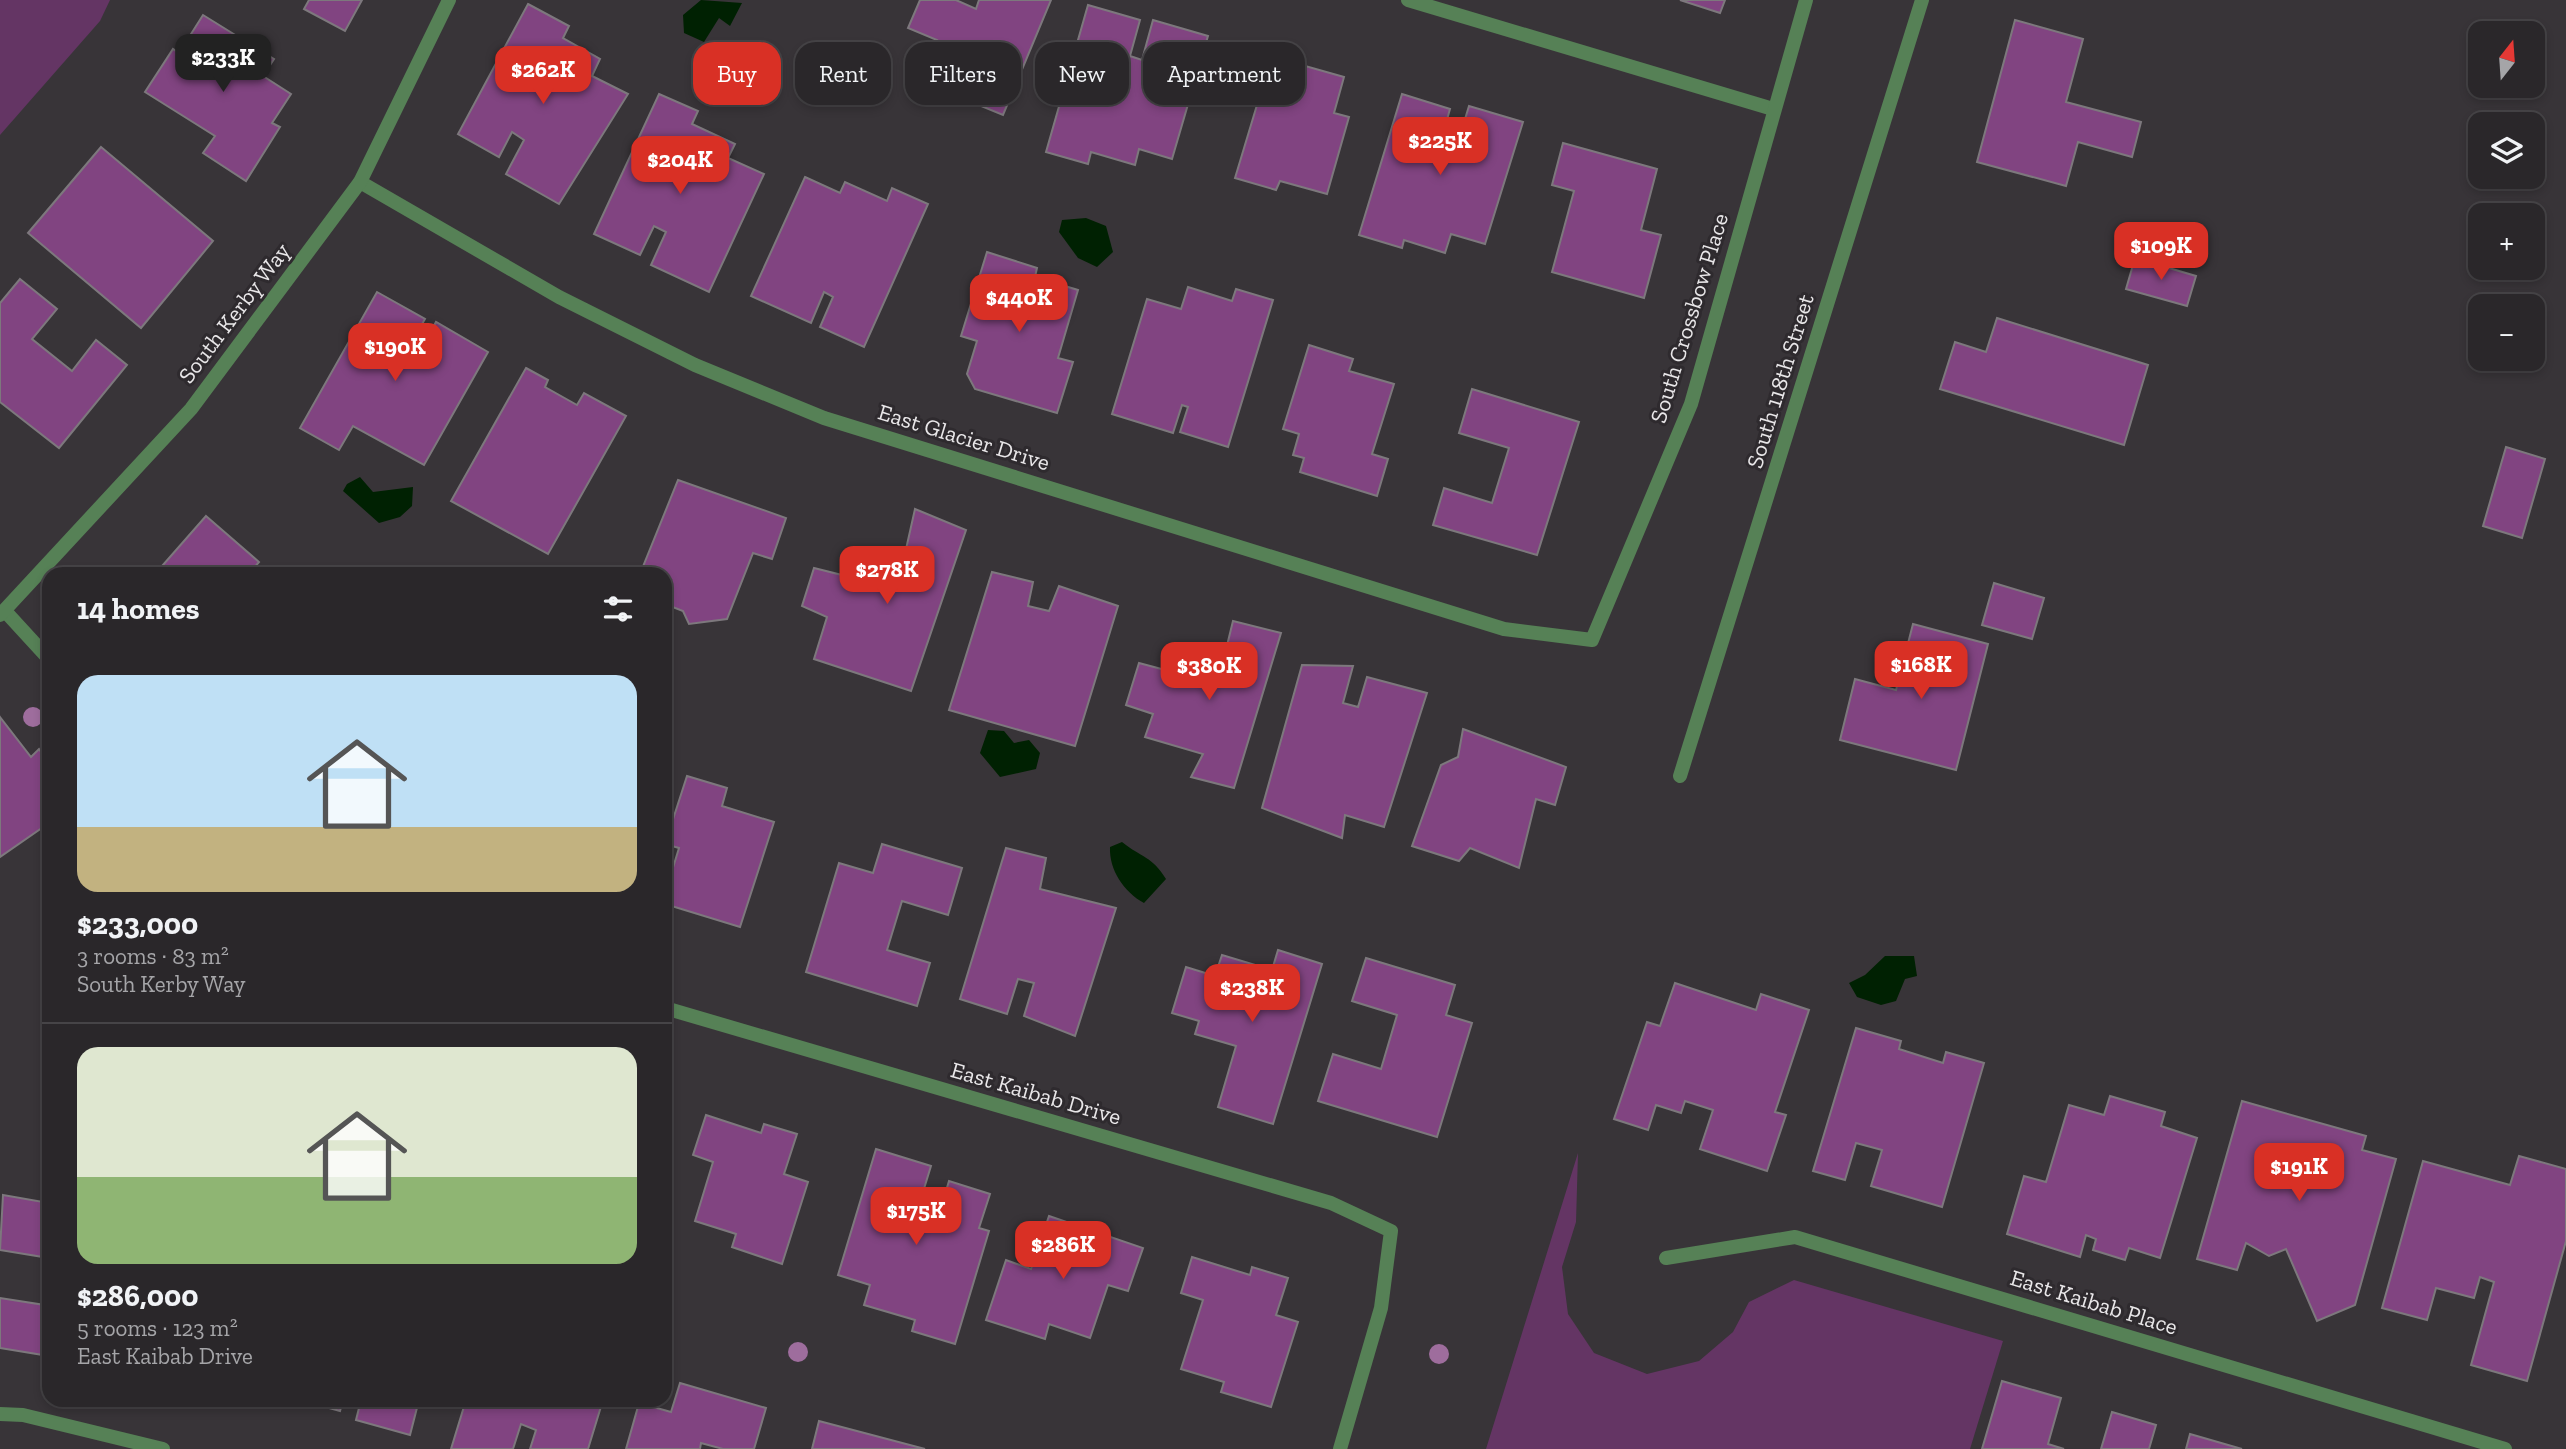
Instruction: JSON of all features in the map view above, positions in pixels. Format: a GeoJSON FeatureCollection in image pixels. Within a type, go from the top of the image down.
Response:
{"type":"FeatureCollection","features":[{"type":"Feature","properties":{"kind":"street","name":"South Kerby Way"},"geometry":{"type":"LineString","coordinates":[[45,567],[191,409],[360,182],[449,0]]}},
{"type":"Feature","properties":{"kind":"street"},"geometry":{"type":"LineString","coordinates":[[1408,0],[1773,109]]}},
{"type":"Feature","properties":{"kind":"street","name":"South Crossbow Place"},"geometry":{"type":"LineString","coordinates":[[1592,640],[1691,404],[1806,0]]}},
{"type":"Feature","properties":{"kind":"street","name":"South 118th Street"},"geometry":{"type":"LineString","coordinates":[[1680,776],[1922,0]]}},
{"type":"Feature","properties":{"kind":"street","name":"East Glacier Drive"},"geometry":{"type":"LineString","coordinates":[[360,182],[571,303],[695,365],[824,418],[1504,629],[1592,640]]}},
{"type":"Feature","properties":{"kind":"street","name":"South Kerby Way"},"geometry":{"type":"LineString","coordinates":[[3,613],[42,571]]}},
{"type":"Feature","properties":{"kind":"street"},"geometry":{"type":"LineString","coordinates":[[3,613],[42,652]]}},
{"type":"Feature","properties":{"kind":"street","name":"East Kaibab Drive"},"geometry":{"type":"LineString","coordinates":[[672,1010],[1331,1203],[1391,1231],[1381,1307],[1340,1449]]}},
{"type":"Feature","properties":{"kind":"street","name":"East Kaibab Place"},"geometry":{"type":"LineString","coordinates":[[1666,1258],[1795,1237],[2505,1449]]}},
{"type":"Feature","properties":{"kind":"street"},"geometry":{"type":"LineString","coordinates":[[0,1414],[23,1415],[163,1449]]}},
{"type":"Feature","properties":{"kind":"shaded area"},"geometry":{"type":"Polygon","coordinates":[[[0,0],[110,0],[100,21],[0,135],[0,0]]]}},
{"type":"Feature","properties":{"kind":"shaded area"},"geometry":{"type":"Polygon","coordinates":[[[701,0],[742,3],[730,26],[719,18],[704,42],[684,33],[683,15],[701,0]]]}},
{"type":"Feature","properties":{"kind":"shaded area"},"geometry":{"type":"Polygon","coordinates":[[[1086,218],[1106,226],[1113,252],[1097,267],[1078,258],[1059,232],[1062,220],[1086,218]]]}},
{"type":"Feature","properties":{"kind":"shaded area"},"geometry":{"type":"Polygon","coordinates":[[[360,477],[373,492],[413,487],[412,506],[400,517],[379,523],[343,491],[347,484],[360,477]]]}},
{"type":"Feature","properties":{"kind":"shaded area"},"geometry":{"type":"Polygon","coordinates":[[[988,730],[1004,731],[1014,743],[1029,740],[1040,753],[1036,769],[1000,777],[980,753],[988,730]]]}},
{"type":"Feature","properties":{"kind":"shaded area"},"geometry":{"type":"Polygon","coordinates":[[[1122,842],[1151,861],[1166,879],[1144,903],[1124,887],[1112,864],[1110,847],[1122,842]]]}},
{"type":"Feature","properties":{"kind":"shaded area"},"geometry":{"type":"Polygon","coordinates":[[[1885,956],[1914,956],[1917,976],[1905,979],[1896,1001],[1881,1005],[1857,997],[1849,983],[1865,975],[1885,956]]]}},
{"type":"Feature","properties":{"kind":"shaded area"},"geometry":{"type":"Polygon","coordinates":[[[1578,1153],[1576,1222],[1562,1267],[1568,1314],[1594,1353],[1647,1374],[1699,1361],[1733,1332],[1749,1302],[1794,1280],[2003,1341],[1970,1449],[1486,1449],[1578,1153]]]}},
{"type":"Feature","properties":{"kind":"building"},"geometry":{"type":"Polygon","coordinates":[[[309,0],[362,0],[345,31],[304,9],[309,0]]]}},
{"type":"Feature","properties":{"kind":"building"},"geometry":{"type":"Polygon","coordinates":[[[920,0],[956,0],[976,9],[979,0],[1051,0],[1021,72],[1021,42],[936,42],[937,40],[908,28],[920,0]]]}},
{"type":"Feature","properties":{"kind":"building"},"geometry":{"type":"Polygon","coordinates":[[[1680,0],[1725,0],[1720,13],[1680,0]]]}},
{"type":"Feature","properties":{"kind":"building"},"geometry":{"type":"Polygon","coordinates":[[[528,4],[569,26],[563,38],[600,59],[592,76],[628,94],[559,204],[506,174],[524,140],[512,132],[499,157],[458,134],[528,4]]]}},
{"type":"Feature","properties":{"kind":"building"},"geometry":{"type":"Polygon","coordinates":[[[1088,5],[1140,20],[1130,56],[1142,60],[1143,56],[1143,105],[1188,105],[1172,159],[1139,149],[1135,165],[1091,152],[1088,164],[1046,152],[1059,105],[1129,105],[1129,42],[1077,42],[1088,5]]]}},
{"type":"Feature","properties":{"kind":"building"},"geometry":{"type":"Polygon","coordinates":[[[203,15],[274,59],[263,76],[291,94],[272,123],[280,127],[246,181],[203,153],[215,136],[145,92],[173,49],[179,53],[203,15]]]}},
{"type":"Feature","properties":{"kind":"building"},"geometry":{"type":"Polygon","coordinates":[[[1153,20],[1208,36],[1206,42],[1147,42],[1153,20]]]}},
{"type":"Feature","properties":{"kind":"building"},"geometry":{"type":"Polygon","coordinates":[[[2015,20],[2083,39],[2066,102],[2141,122],[2132,157],[2078,142],[2066,186],[1977,162],[2015,20]]]}},
{"type":"Feature","properties":{"kind":"building"},"geometry":{"type":"Polygon","coordinates":[[[1305,66],[1344,77],[1334,113],[1349,117],[1327,194],[1280,181],[1276,190],[1235,178],[1257,105],[1305,105],[1305,66]]]}},
{"type":"Feature","properties":{"kind":"building"},"geometry":{"type":"Polygon","coordinates":[[[659,94],[698,111],[692,124],[735,144],[728,158],[764,174],[709,292],[651,265],[666,232],[654,226],[640,255],[594,234],[659,94]]]}},
{"type":"Feature","properties":{"kind":"building"},"geometry":{"type":"Polygon","coordinates":[[[1402,94],[1450,109],[1443,134],[1459,139],[1469,106],[1523,122],[1485,244],[1451,234],[1445,253],[1404,240],[1402,248],[1359,235],[1402,94]]]}},
{"type":"Feature","properties":{"kind":"building"},"geometry":{"type":"Polygon","coordinates":[[[979,105],[1007,105],[1003,115],[979,105]]]}},
{"type":"Feature","properties":{"kind":"building"},"geometry":{"type":"Polygon","coordinates":[[[1563,143],[1657,169],[1641,230],[1661,235],[1644,298],[1552,272],[1574,191],[1552,185],[1563,143]]]}},
{"type":"Feature","properties":{"kind":"building"},"geometry":{"type":"Polygon","coordinates":[[[101,147],[213,241],[141,328],[28,233],[101,147]]]}},
{"type":"Feature","properties":{"kind":"building"},"geometry":{"type":"Polygon","coordinates":[[[805,177],[840,193],[845,182],[887,201],[892,188],[928,204],[864,347],[820,327],[833,297],[824,292],[811,323],[751,296],[805,177]]]}},
{"type":"Feature","properties":{"kind":"building"},"geometry":{"type":"Polygon","coordinates":[[[987,252],[1037,268],[1035,277],[1078,290],[1058,358],[1073,362],[1057,413],[975,389],[967,374],[977,341],[961,336],[987,252]]]}},
{"type":"Feature","properties":{"kind":"building"},"geometry":{"type":"Polygon","coordinates":[[[2135,258],[2196,276],[2187,306],[2126,289],[2135,258]]]}},
{"type":"Feature","properties":{"kind":"building"},"geometry":{"type":"Polygon","coordinates":[[[20,279],[57,309],[32,339],[72,371],[96,340],[127,365],[59,448],[0,402],[0,303],[20,279]]]}},
{"type":"Feature","properties":{"kind":"building"},"geometry":{"type":"Polygon","coordinates":[[[1188,287],[1232,301],[1236,289],[1273,300],[1228,447],[1180,432],[1188,407],[1182,405],[1173,433],[1112,414],[1147,299],[1181,309],[1188,287]]]}},
{"type":"Feature","properties":{"kind":"building"},"geometry":{"type":"Polygon","coordinates":[[[377,292],[425,319],[405,354],[416,359],[436,322],[488,352],[424,465],[353,426],[339,450],[300,428],[377,292]]]}},
{"type":"Feature","properties":{"kind":"building"},"geometry":{"type":"Polygon","coordinates":[[[1997,318],[2148,365],[2124,445],[1940,389],[1955,342],[1986,352],[1997,318]]]}},
{"type":"Feature","properties":{"kind":"building"},"geometry":{"type":"Polygon","coordinates":[[[1309,345],[1353,359],[1349,371],[1394,384],[1372,454],[1388,459],[1377,496],[1300,472],[1304,458],[1293,455],[1299,434],[1283,429],[1309,345]]]}},
{"type":"Feature","properties":{"kind":"building"},"geometry":{"type":"Polygon","coordinates":[[[526,368],[548,380],[545,387],[577,405],[584,393],[626,416],[548,554],[451,501],[526,368]]]}},
{"type":"Feature","properties":{"kind":"building"},"geometry":{"type":"Polygon","coordinates":[[[1472,389],[1579,422],[1537,555],[1433,525],[1444,488],[1492,503],[1509,448],[1459,433],[1472,389]]]}},
{"type":"Feature","properties":{"kind":"building"},"geometry":{"type":"Polygon","coordinates":[[[2506,447],[2545,459],[2522,538],[2483,526],[2506,447]]]}},
{"type":"Feature","properties":{"kind":"building"},"geometry":{"type":"Polygon","coordinates":[[[678,480],[786,518],[772,559],[753,553],[727,619],[689,624],[683,611],[672,607],[672,567],[643,567],[678,480]]]}},
{"type":"Feature","properties":{"kind":"building"},"geometry":{"type":"Polygon","coordinates":[[[915,509],[966,530],[911,691],[814,659],[827,617],[802,606],[814,568],[850,577],[858,560],[900,576],[915,509]]]}},
{"type":"Feature","properties":{"kind":"building"},"geometry":{"type":"Polygon","coordinates":[[[206,516],[259,562],[255,567],[161,567],[206,516]]]}},
{"type":"Feature","properties":{"kind":"building"},"geometry":{"type":"Polygon","coordinates":[[[992,572],[1033,582],[1028,606],[1049,611],[1059,586],[1118,606],[1075,746],[949,710],[992,572]]]}},
{"type":"Feature","properties":{"kind":"building"},"geometry":{"type":"Polygon","coordinates":[[[1994,583],[2044,598],[2032,639],[1982,625],[1994,583]]]}},
{"type":"Feature","properties":{"kind":"building"},"geometry":{"type":"Polygon","coordinates":[[[1233,621],[1281,633],[1234,788],[1191,777],[1203,754],[1145,737],[1153,714],[1126,705],[1139,663],[1169,671],[1174,656],[1221,670],[1233,621]]]}},
{"type":"Feature","properties":{"kind":"building"},"geometry":{"type":"Polygon","coordinates":[[[1913,624],[1988,644],[1956,770],[1840,740],[1855,679],[1896,690],[1913,624]]]}},
{"type":"Feature","properties":{"kind":"building"},"geometry":{"type":"Polygon","coordinates":[[[1302,665],[1353,666],[1343,703],[1358,707],[1367,677],[1427,693],[1384,827],[1345,815],[1342,838],[1262,808],[1302,665]]]}},
{"type":"Feature","properties":{"kind":"building"},"geometry":{"type":"Polygon","coordinates":[[[0,717],[31,757],[39,749],[42,754],[42,828],[0,857],[0,717]]]}},
{"type":"Feature","properties":{"kind":"building"},"geometry":{"type":"Polygon","coordinates":[[[1463,729],[1566,767],[1555,805],[1536,799],[1519,868],[1470,848],[1459,861],[1412,846],[1441,765],[1458,757],[1463,729]]]}},
{"type":"Feature","properties":{"kind":"building"},"geometry":{"type":"Polygon","coordinates":[[[687,776],[727,788],[722,806],[774,822],[740,927],[672,906],[672,871],[679,848],[672,846],[672,822],[687,776]]]}},
{"type":"Feature","properties":{"kind":"building"},"geometry":{"type":"Polygon","coordinates":[[[882,844],[962,868],[948,915],[902,901],[887,950],[930,963],[917,1006],[806,972],[839,863],[873,873],[882,844]]]}},
{"type":"Feature","properties":{"kind":"building"},"geometry":{"type":"Polygon","coordinates":[[[1006,848],[1046,858],[1040,889],[1116,908],[1075,1036],[1024,1016],[1034,983],[1018,979],[1007,1014],[960,999],[1006,848]]]}},
{"type":"Feature","properties":{"kind":"building"},"geometry":{"type":"Polygon","coordinates":[[[1278,950],[1322,964],[1273,1124],[1218,1107],[1236,1046],[1195,1034],[1199,1021],[1172,1013],[1186,967],[1215,976],[1222,955],[1272,970],[1278,950]]]}},
{"type":"Feature","properties":{"kind":"building"},"geometry":{"type":"Polygon","coordinates":[[[1366,958],[1455,985],[1446,1015],[1472,1023],[1437,1137],[1318,1101],[1333,1054],[1381,1069],[1397,1015],[1352,1001],[1366,958]]]}},
{"type":"Feature","properties":{"kind":"building"},"geometry":{"type":"Polygon","coordinates":[[[1675,983],[1756,1010],[1761,994],[1809,1010],[1775,1112],[1786,1115],[1767,1171],[1700,1149],[1713,1110],[1685,1101],[1681,1113],[1656,1105],[1648,1130],[1614,1119],[1647,1022],[1660,1026],[1675,983]]]}},
{"type":"Feature","properties":{"kind":"building"},"geometry":{"type":"Polygon","coordinates":[[[1856,1028],[1901,1041],[1899,1049],[1943,1063],[1946,1052],[1984,1063],[1942,1207],[1871,1186],[1882,1150],[1856,1143],[1845,1180],[1813,1171],[1856,1028]]]}},
{"type":"Feature","properties":{"kind":"building"},"geometry":{"type":"Polygon","coordinates":[[[2110,1096],[2165,1112],[2161,1126],[2197,1138],[2160,1258],[2129,1248],[2125,1260],[2093,1250],[2096,1239],[2086,1235],[2080,1257],[2007,1234],[2024,1176],[2046,1182],[2069,1105],[2104,1115],[2110,1096]]]}},
{"type":"Feature","properties":{"kind":"building"},"geometry":{"type":"Polygon","coordinates":[[[2242,1101],[2366,1136],[2362,1150],[2396,1159],[2355,1305],[2317,1321],[2286,1249],[2269,1256],[2246,1243],[2237,1270],[2197,1259],[2242,1101]]]}},
{"type":"Feature","properties":{"kind":"building"},"geometry":{"type":"Polygon","coordinates":[[[706,1115],[761,1133],[764,1124],[797,1134],[784,1174],[808,1182],[782,1264],[732,1247],[736,1234],[695,1221],[713,1162],[693,1155],[706,1115]]]}},
{"type":"Feature","properties":{"kind":"building"},"geometry":{"type":"Polygon","coordinates":[[[876,1149],[931,1166],[919,1205],[940,1211],[949,1181],[990,1194],[979,1228],[989,1231],[955,1344],[912,1331],[915,1320],[864,1305],[870,1285],[838,1275],[876,1149]]]}},
{"type":"Feature","properties":{"kind":"building"},"geometry":{"type":"Polygon","coordinates":[[[2519,1156],[2566,1169],[2566,1241],[2527,1381],[2471,1365],[2494,1282],[2480,1277],[2474,1298],[2436,1288],[2427,1320],[2382,1308],[2423,1161],[2510,1185],[2519,1156]]]}},
{"type":"Feature","properties":{"kind":"building"},"geometry":{"type":"Polygon","coordinates":[[[3,1195],[42,1202],[42,1257],[0,1250],[3,1195]]]}},
{"type":"Feature","properties":{"kind":"building"},"geometry":{"type":"Polygon","coordinates":[[[1049,1216],[1143,1248],[1128,1291],[1108,1285],[1090,1338],[1049,1324],[1045,1339],[986,1320],[1006,1260],[1031,1269],[1049,1216]]]}},
{"type":"Feature","properties":{"kind":"building"},"geometry":{"type":"Polygon","coordinates":[[[1192,1257],[1250,1275],[1252,1267],[1288,1278],[1276,1315],[1298,1322],[1271,1407],[1221,1392],[1224,1382],[1181,1369],[1203,1300],[1181,1293],[1192,1257]]]}},
{"type":"Feature","properties":{"kind":"building"},"geometry":{"type":"Polygon","coordinates":[[[0,1298],[42,1305],[42,1355],[0,1348],[0,1298]]]}},
{"type":"Feature","properties":{"kind":"building"},"geometry":{"type":"Polygon","coordinates":[[[2002,1381],[2061,1398],[2048,1444],[2064,1449],[1982,1449],[2002,1381]]]}},
{"type":"Feature","properties":{"kind":"building"},"geometry":{"type":"Polygon","coordinates":[[[680,1383],[766,1408],[754,1449],[723,1449],[701,1443],[700,1449],[626,1449],[638,1407],[653,1407],[671,1412],[680,1383]]]}},
{"type":"Feature","properties":{"kind":"building"},"geometry":{"type":"Polygon","coordinates":[[[325,1407],[341,1407],[340,1411],[325,1407]]]}},
{"type":"Feature","properties":{"kind":"building"},"geometry":{"type":"Polygon","coordinates":[[[359,1407],[417,1407],[410,1435],[356,1420],[359,1407]]]}},
{"type":"Feature","properties":{"kind":"building"},"geometry":{"type":"Polygon","coordinates":[[[464,1407],[601,1407],[588,1449],[530,1449],[536,1430],[521,1424],[513,1449],[451,1449],[464,1407]]]}},
{"type":"Feature","properties":{"kind":"building"},"geometry":{"type":"Polygon","coordinates":[[[2112,1412],[2156,1425],[2149,1449],[2101,1449],[2112,1412]]]}},
{"type":"Feature","properties":{"kind":"building"},"geometry":{"type":"Polygon","coordinates":[[[819,1421],[925,1449],[812,1449],[819,1421]]]}},
{"type":"Feature","properties":{"kind":"building"},"geometry":{"type":"Polygon","coordinates":[[[2190,1434],[2242,1449],[2186,1449],[2190,1434]]]}}]}
